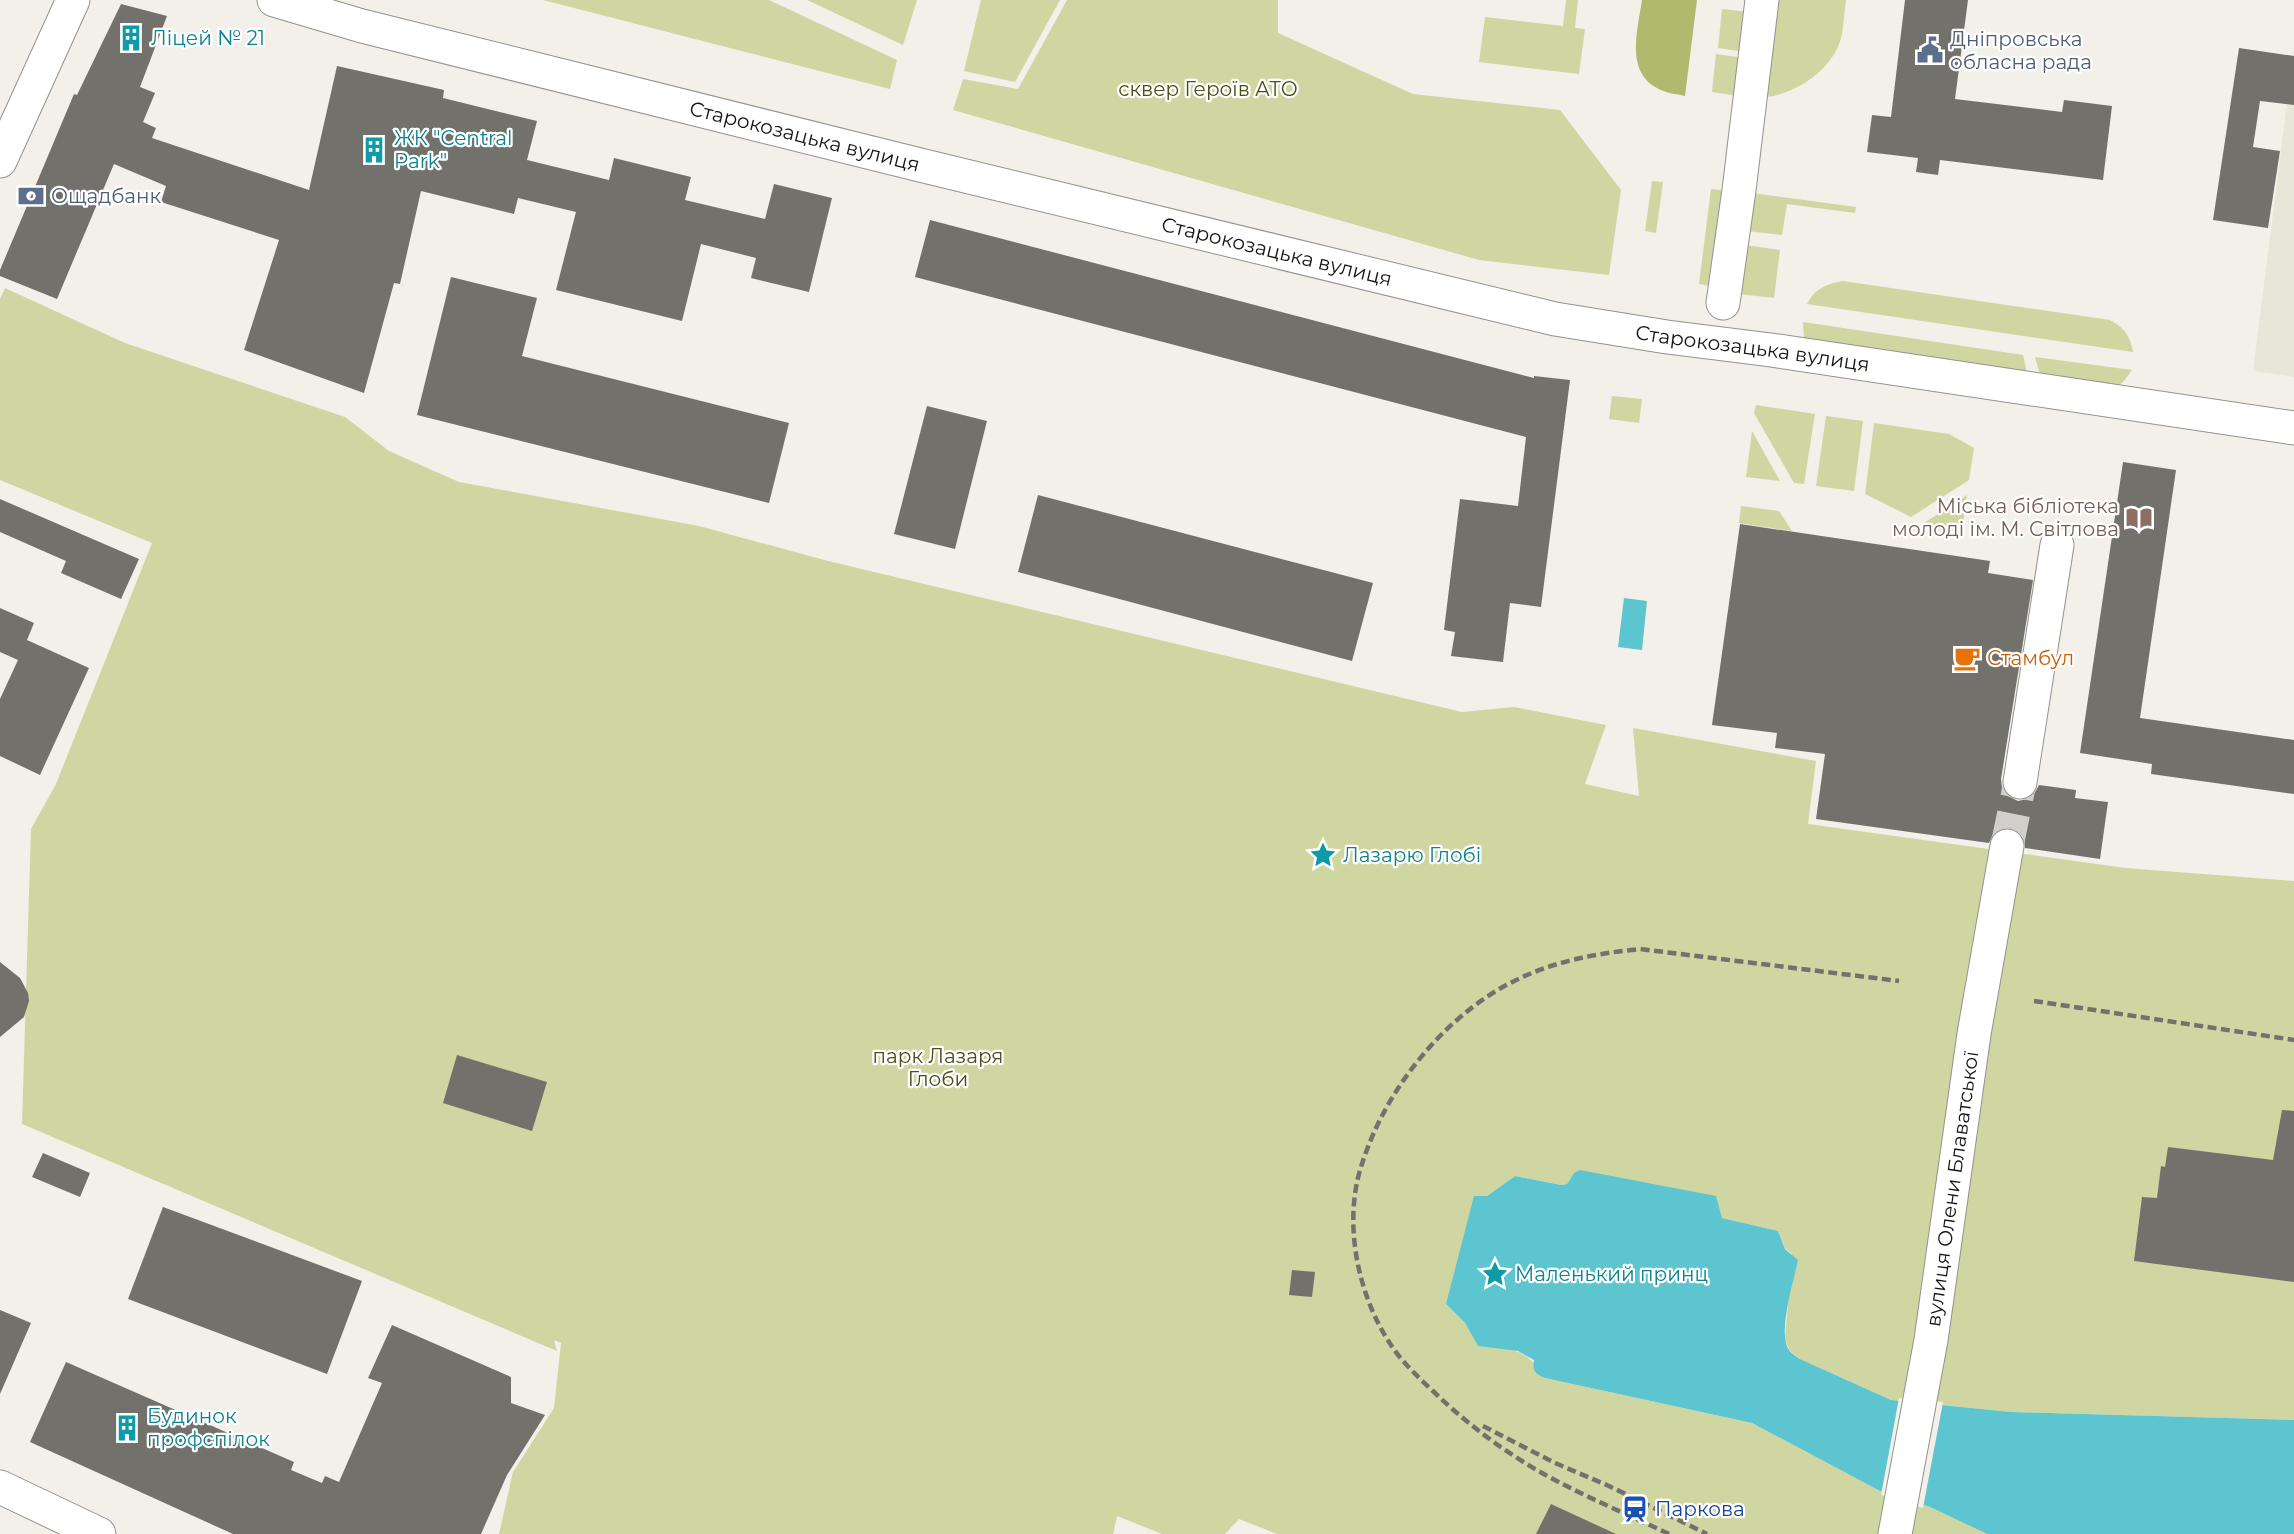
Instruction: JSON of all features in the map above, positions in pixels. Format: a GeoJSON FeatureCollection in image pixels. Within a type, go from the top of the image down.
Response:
{"type":"FeatureCollection","features":[{"type":"Feature","properties":{"kind":"street"},"geometry":{"type":"LineString","coordinates":[[0,161],[73,0]]}},
{"type":"Feature","properties":{"kind":"street","name":"Старокозацька вулиця"},"geometry":{"type":"LineString","coordinates":[[274,0],[362,26],[916,164],[1555,319],[2294,428]]}},
{"type":"Feature","properties":{"kind":"street"},"geometry":{"type":"LineString","coordinates":[[1723,303],[1762,0]]}},
{"type":"Feature","properties":{"kind":"street"},"geometry":{"type":"LineString","coordinates":[[2020,782],[2056,545]]}},
{"type":"Feature","properties":{"kind":"street","name":"вулиця Олени Блаватської"},"geometry":{"type":"LineString","coordinates":[[1895,1534],[1930,1340],[1974,1034],[2007,846]]}},
{"type":"Feature","properties":{"kind":"street"},"geometry":{"type":"LineString","coordinates":[[0,1487],[99,1534]]}},
{"type":"Feature","properties":{"kind":"shaded area"},"geometry":{"type":"Polygon","coordinates":[[[2294,48],[2294,377],[2253,371],[2294,48]]]}},
{"type":"Feature","properties":{"kind":"green space"},"geometry":{"type":"Polygon","coordinates":[[[543,0],[769,0],[897,60],[890,89],[543,0]]]}},
{"type":"Feature","properties":{"kind":"green space"},"geometry":{"type":"Polygon","coordinates":[[[807,0],[917,0],[903,45],[807,0]]]}},
{"type":"Feature","properties":{"kind":"green space"},"geometry":{"type":"Polygon","coordinates":[[[981,0],[1060,0],[1015,82],[964,71],[981,0]]]}},
{"type":"Feature","properties":{"kind":"green space","name":"сквер Героїв АТО"},"geometry":{"type":"Polygon","coordinates":[[[1067,0],[1278,0],[1278,33],[1413,94],[1560,110],[1621,190],[1609,275],[1479,260],[953,110],[963,79],[1018,89],[1067,0]]]}},
{"type":"Feature","properties":{"kind":"green space"},"geometry":{"type":"Polygon","coordinates":[[[1566,0],[1578,0],[1575,28],[1585,29],[1579,74],[1479,62],[1485,17],[1563,26],[1566,0]]]}},
{"type":"Feature","properties":{"kind":"green space"},"geometry":{"type":"Polygon","coordinates":[[[1642,0],[1697,0],[1685,96],[1657,88],[1641,71],[1636,48],[1642,0]]]}},
{"type":"Feature","properties":{"kind":"green space"},"geometry":{"type":"Polygon","coordinates":[[[1779,0],[1846,0],[1843,29],[1837,49],[1830,60],[1812,78],[1790,90],[1767,97],[1779,0]]]}},
{"type":"Feature","properties":{"kind":"green space"},"geometry":{"type":"Polygon","coordinates":[[[1722,9],[1750,12],[1745,52],[1718,48],[1722,9]]]}},
{"type":"Feature","properties":{"kind":"green space"},"geometry":{"type":"Polygon","coordinates":[[[1716,54],[1744,58],[1739,96],[1712,92],[1716,54]]]}},
{"type":"Feature","properties":{"kind":"green space"},"geometry":{"type":"Polygon","coordinates":[[[1652,181],[1663,182],[1656,233],[1645,231],[1652,181]]]}},
{"type":"Feature","properties":{"kind":"green space"},"geometry":{"type":"Polygon","coordinates":[[[1711,189],[1722,190],[1710,286],[1699,284],[1711,189]]]}},
{"type":"Feature","properties":{"kind":"green space"},"geometry":{"type":"Polygon","coordinates":[[[1752,193],[1856,207],[1855,213],[1787,204],[1782,235],[1747,231],[1752,193]]]}},
{"type":"Feature","properties":{"kind":"green space"},"geometry":{"type":"Polygon","coordinates":[[[1745,245],[1780,250],[1774,298],[1739,294],[1745,245]]]}},
{"type":"Feature","properties":{"kind":"green space"},"geometry":{"type":"Polygon","coordinates":[[[1843,281],[2110,320],[2126,333],[2133,352],[1807,304],[1822,288],[1843,281]]]}},
{"type":"Feature","properties":{"kind":"green space","name":"парк Лазаря Глоби"},"geometry":{"type":"Polygon","coordinates":[[[5,288],[125,343],[345,417],[389,451],[459,482],[699,526],[828,561],[1462,712],[1514,707],[1606,725],[1585,784],[1639,796],[1633,728],[1816,761],[1808,824],[2125,868],[2294,881],[2294,1420],[2011,1412],[1891,1400],[1800,1359],[1789,1350],[1785,1339],[1792,1254],[1785,1248],[1778,1231],[1722,1218],[1574,1173],[1567,1184],[1561,1185],[1515,1176],[1487,1196],[1446,1304],[1465,1323],[1478,1346],[1509,1349],[1524,1355],[1545,1378],[1752,1423],[1880,1491],[1930,1507],[1987,1534],[1277,1534],[1239,1519],[1225,1534],[1162,1534],[1117,1516],[1113,1534],[499,1534],[513,1472],[554,1408],[561,1343],[554,1340],[557,1351],[22,1124],[31,829],[56,784],[152,543],[0,480],[0,299],[5,288]]]}},
{"type":"Feature","properties":{"kind":"green space"},"geometry":{"type":"Polygon","coordinates":[[[1803,322],[2023,355],[2027,373],[1804,340],[1803,322]]]}},
{"type":"Feature","properties":{"kind":"green space"},"geometry":{"type":"Polygon","coordinates":[[[2035,357],[2132,370],[2118,386],[2040,375],[2035,357]]]}},
{"type":"Feature","properties":{"kind":"green space"},"geometry":{"type":"Polygon","coordinates":[[[1612,396],[1642,399],[1639,423],[1609,419],[1612,396]]]}},
{"type":"Feature","properties":{"kind":"green space"},"geometry":{"type":"Polygon","coordinates":[[[1756,405],[1815,414],[1804,484],[1794,483],[1754,413],[1756,405]]]}},
{"type":"Feature","properties":{"kind":"green space"},"geometry":{"type":"Polygon","coordinates":[[[1826,416],[1863,421],[1854,491],[1816,486],[1826,416]]]}},
{"type":"Feature","properties":{"kind":"green space"},"geometry":{"type":"Polygon","coordinates":[[[1874,423],[1949,434],[1974,448],[1969,480],[1911,517],[1865,494],[1874,423]]]}},
{"type":"Feature","properties":{"kind":"green space"},"geometry":{"type":"Polygon","coordinates":[[[1752,431],[1780,481],[1746,477],[1752,431]]]}},
{"type":"Feature","properties":{"kind":"green space"},"geometry":{"type":"Polygon","coordinates":[[[1967,495],[1962,532],[1935,529],[1924,523],[1967,495]]]}},
{"type":"Feature","properties":{"kind":"green space"},"geometry":{"type":"Polygon","coordinates":[[[1741,506],[1779,511],[1792,531],[1739,523],[1741,506]]]}},
{"type":"Feature","properties":{"kind":"water"},"geometry":{"type":"Polygon","coordinates":[[[1624,598],[1647,601],[1642,650],[1618,647],[1624,598]]]}},
{"type":"Feature","properties":{"kind":"water"},"geometry":{"type":"Polygon","coordinates":[[[1580,1170],[1716,1196],[1722,1218],[1778,1231],[1785,1249],[1798,1260],[1786,1319],[1785,1332],[1789,1350],[1800,1359],[1891,1400],[2011,1412],[2294,1420],[2294,1534],[1987,1534],[1930,1507],[1880,1491],[1752,1423],[1545,1378],[1535,1372],[1534,1360],[1518,1351],[1478,1346],[1465,1323],[1446,1304],[1474,1196],[1487,1196],[1515,1176],[1561,1185],[1567,1184],[1574,1173],[1580,1170]]]}},
{"type":"Feature","properties":{"kind":"pier"},"geometry":{"type":"Polygon","coordinates":[[[1899,1398],[1943,1402],[1923,1508],[1881,1495],[1899,1398]]]}},
{"type":"Feature","properties":{"kind":"building","name":"Дніпровська обласна рада"},"geometry":{"type":"Polygon","coordinates":[[[1905,0],[1968,0],[1955,99],[2062,112],[2064,100],[2112,106],[2103,180],[1940,160],[1938,175],[1916,172],[1918,158],[1867,152],[1872,115],[1891,117],[1905,0]]]}},
{"type":"Feature","properties":{"kind":"building"},"geometry":{"type":"Polygon","coordinates":[[[121,4],[167,16],[140,87],[155,93],[143,122],[156,128],[152,138],[309,190],[337,66],[444,90],[443,98],[537,121],[527,160],[609,180],[614,158],[691,177],[685,200],[765,219],[774,184],[832,198],[809,292],[751,278],[756,258],[701,244],[682,321],[556,290],[576,212],[518,198],[514,214],[421,191],[400,284],[394,283],[364,393],[244,350],[279,240],[161,202],[166,186],[114,164],[57,299],[0,276],[0,270],[74,94],[77,95],[121,4]]]}},
{"type":"Feature","properties":{"kind":"building"},"geometry":{"type":"Polygon","coordinates":[[[2239,48],[2294,56],[2294,105],[2260,101],[2253,147],[2280,151],[2268,228],[2213,220],[2239,48]]]}},
{"type":"Feature","properties":{"kind":"building"},"geometry":{"type":"Polygon","coordinates":[[[930,220],[1534,378],[1534,376],[1570,380],[1541,607],[1510,603],[1503,662],[1451,656],[1455,632],[1444,630],[1460,499],[1518,506],[1526,437],[915,277],[930,220]]]}},
{"type":"Feature","properties":{"kind":"building"},"geometry":{"type":"Polygon","coordinates":[[[451,277],[537,298],[522,356],[789,423],[769,503],[417,415],[451,277]]]}},
{"type":"Feature","properties":{"kind":"building"},"geometry":{"type":"Polygon","coordinates":[[[927,406],[987,421],[955,549],[894,534],[927,406]]]}},
{"type":"Feature","properties":{"kind":"building"},"geometry":{"type":"Polygon","coordinates":[[[2123,462],[2176,470],[2140,718],[2294,740],[2294,794],[2151,774],[2152,764],[2080,753],[2123,462]]]}},
{"type":"Feature","properties":{"kind":"building"},"geometry":{"type":"Polygon","coordinates":[[[1038,495],[1373,583],[1352,661],[1018,572],[1038,495]]]}},
{"type":"Feature","properties":{"kind":"building"},"geometry":{"type":"Polygon","coordinates":[[[0,499],[139,559],[121,599],[61,573],[66,561],[0,532],[0,499]]]}},
{"type":"Feature","properties":{"kind":"building"},"geometry":{"type":"Polygon","coordinates":[[[1740,524],[1990,561],[1988,573],[2033,580],[2001,779],[2002,788],[2008,796],[2018,801],[2034,794],[2039,785],[2076,790],[2075,798],[2108,802],[2100,859],[2025,848],[2024,839],[2019,832],[2010,828],[2001,828],[1993,834],[1989,843],[1816,819],[1825,754],[1775,748],[1777,733],[1712,725],[1740,524]]]}},
{"type":"Feature","properties":{"kind":"building"},"geometry":{"type":"Polygon","coordinates":[[[0,608],[34,623],[27,640],[89,668],[40,775],[0,756],[0,699],[18,660],[0,652],[0,608]]]}},
{"type":"Feature","properties":{"kind":"building"},"geometry":{"type":"Polygon","coordinates":[[[0,962],[20,978],[28,993],[29,1001],[24,1017],[0,1037],[0,962]]]}},
{"type":"Feature","properties":{"kind":"building"},"geometry":{"type":"Polygon","coordinates":[[[457,1055],[547,1082],[532,1131],[443,1103],[457,1055]]]}},
{"type":"Feature","properties":{"kind":"building"},"geometry":{"type":"Polygon","coordinates":[[[2282,1110],[2294,1111],[2294,1282],[2134,1261],[2142,1197],[2157,1198],[2161,1166],[2165,1167],[2168,1147],[2273,1160],[2282,1110]]]}},
{"type":"Feature","properties":{"kind":"building"},"geometry":{"type":"Polygon","coordinates":[[[43,1153],[90,1173],[80,1197],[32,1177],[43,1153]]]}},
{"type":"Feature","properties":{"kind":"building"},"geometry":{"type":"Polygon","coordinates":[[[163,1207],[362,1281],[327,1374],[128,1299],[163,1207]]]}},
{"type":"Feature","properties":{"kind":"building"},"geometry":{"type":"Polygon","coordinates":[[[1292,1270],[1315,1272],[1312,1297],[1289,1295],[1292,1270]]]}},
{"type":"Feature","properties":{"kind":"building"},"geometry":{"type":"Polygon","coordinates":[[[0,1310],[31,1323],[0,1394],[0,1310]]]}},
{"type":"Feature","properties":{"kind":"building","name":"Будинок профспілок"},"geometry":{"type":"Polygon","coordinates":[[[392,1325],[511,1377],[511,1403],[545,1415],[507,1475],[481,1534],[233,1534],[30,1442],[66,1362],[294,1462],[291,1470],[322,1483],[325,1476],[339,1482],[382,1383],[368,1378],[392,1325]]]}},
{"type":"Feature","properties":{"kind":"building"},"geometry":{"type":"Polygon","coordinates":[[[1551,1504],[1616,1534],[1536,1534],[1551,1504]]]}},
{"type":"Feature","properties":{"kind":"tunnel"},"geometry":{"type":"LineString","coordinates":[[2007,846],[2020,782]]}},
{"type":"Feature","properties":{"kind":"railway"},"geometry":{"type":"LineString","coordinates":[[1669,1534],[1573,1489],[1513,1455],[1485,1436],[1446,1403],[1395,1351],[1379,1326],[1370,1305],[1362,1282],[1354,1235],[1353,1212],[1356,1189],[1371,1140],[1398,1089],[1434,1042],[1477,1004],[1501,988],[1551,966],[1586,957],[1640,949],[1899,981]]}},
{"type":"Feature","properties":{"kind":"railway"},"geometry":{"type":"LineString","coordinates":[[2034,1001],[2294,1040]]}},
{"type":"Feature","properties":{"kind":"railway"},"geometry":{"type":"LineString","coordinates":[[1483,1426],[1555,1463],[1609,1486],[1707,1534]]}},
{"type":"Feature","properties":{"kind":"place","name":"Ліцей № 21"},"geometry":{"type":"Point","coordinates":[131,38]}},
{"type":"Feature","properties":{"kind":"place","name":"Дніпровська обласна рада"},"geometry":{"type":"Point","coordinates":[1930,50]}},
{"type":"Feature","properties":{"kind":"place","name":"ЖК \"Central Park\""},"geometry":{"type":"Point","coordinates":[374,150]}},
{"type":"Feature","properties":{"kind":"place","name":"Ощадбанк"},"geometry":{"type":"Point","coordinates":[31,196]}},
{"type":"Feature","properties":{"kind":"place","name":"Міська бібліотека молоді ім. М. Світлова"},"geometry":{"type":"Point","coordinates":[2139,518]}},
{"type":"Feature","properties":{"kind":"place","name":"Стамбул"},"geometry":{"type":"Point","coordinates":[1967,658]}},
{"type":"Feature","properties":{"kind":"place","name":"Лазарю Глобі"},"geometry":{"type":"Point","coordinates":[1323,855]}},
{"type":"Feature","properties":{"kind":"place","name":"Маленький принц"},"geometry":{"type":"Point","coordinates":[1495,1274]}},
{"type":"Feature","properties":{"kind":"place","name":"Будинок профспілок"},"geometry":{"type":"Point","coordinates":[127,1428]}},
{"type":"Feature","properties":{"kind":"place","name":"Паркова"},"geometry":{"type":"Point","coordinates":[1635,1509]}}]}
